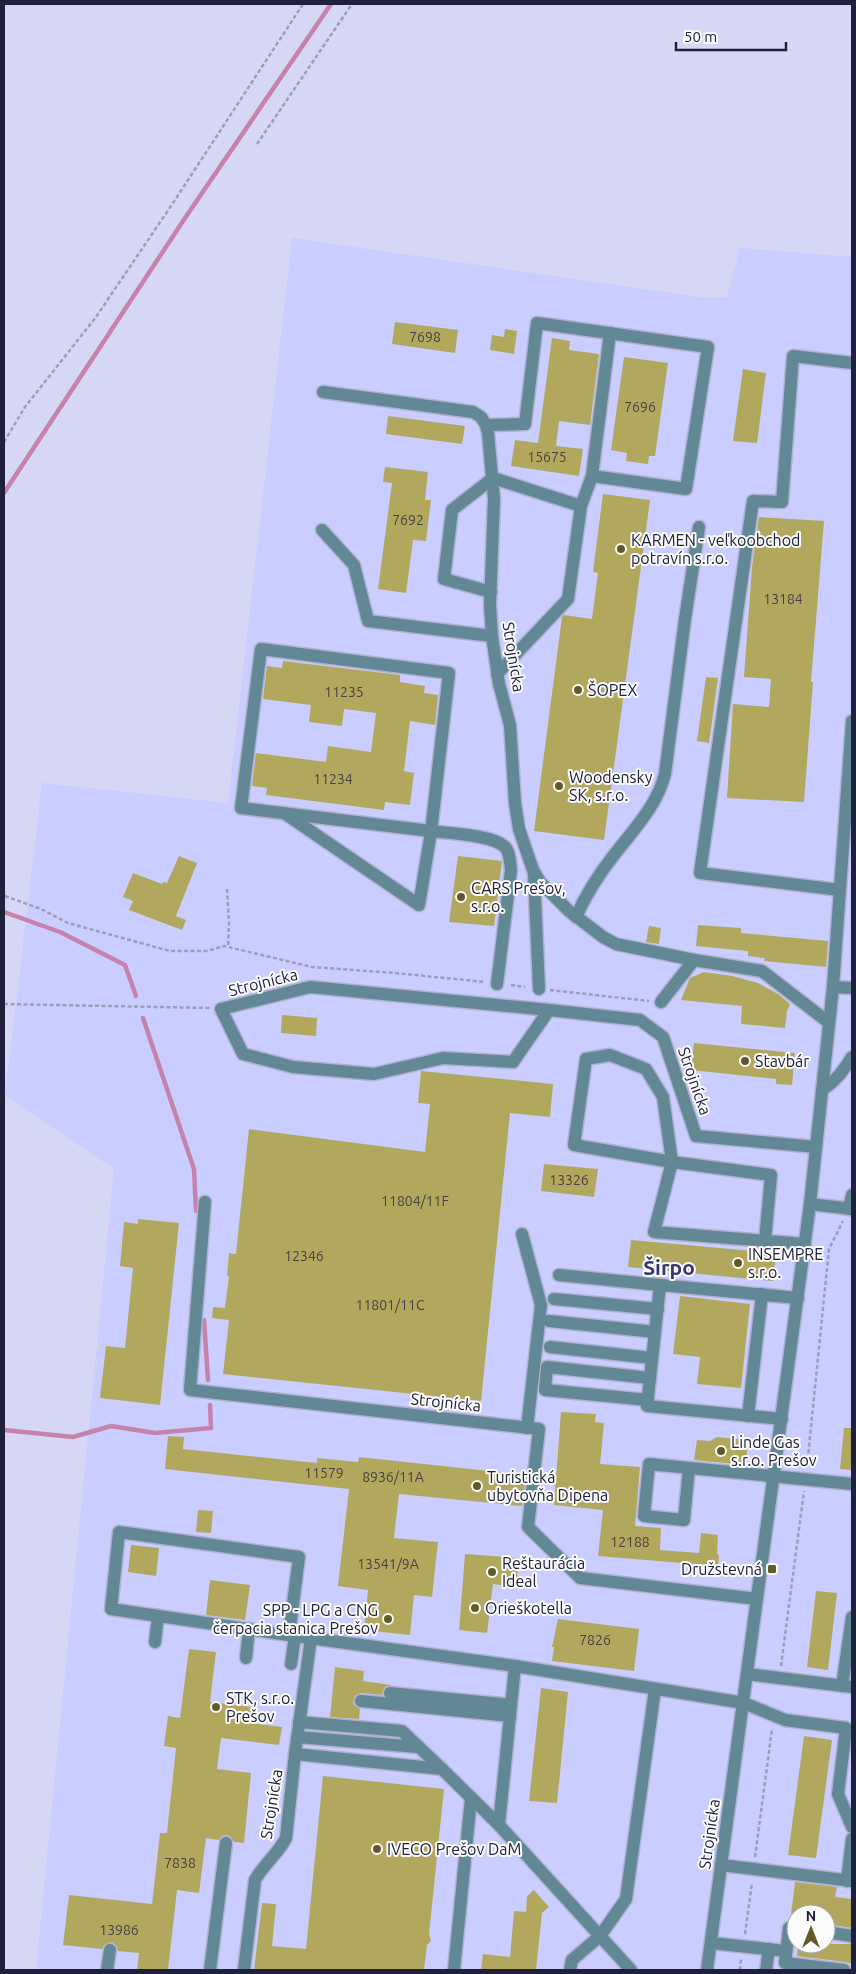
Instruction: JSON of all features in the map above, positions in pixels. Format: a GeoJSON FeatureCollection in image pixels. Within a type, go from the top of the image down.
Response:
{"type":"FeatureCollection","features":[{"type":"Feature","properties":{"kind":"street"},"geometry":{"type":"LineString","coordinates":[[323,392],[473,412],[486,425],[525,424],[537,323],[708,347],[686,488],[592,476]]}},
{"type":"Feature","properties":{"kind":"street"},"geometry":{"type":"LineString","coordinates":[[498,674],[568,599],[582,506],[592,476],[610,334]]}},
{"type":"Feature","properties":{"kind":"street"},"geometry":{"type":"LineString","coordinates":[[840,890],[700,873],[753,502],[782,502],[793,356],[852,363]]}},
{"type":"Feature","properties":{"kind":"street","name":"Strojnícka"},"geometry":{"type":"LineString","coordinates":[[486,425],[493,478],[494,505],[491,592],[492,636],[498,674],[510,725],[514,803],[519,829],[540,882],[576,917],[592,930],[616,944],[694,960],[762,971],[828,1022]]}},
{"type":"Feature","properties":{"kind":"street"},"geometry":{"type":"LineString","coordinates":[[491,592],[444,579],[452,510],[493,478],[582,506]]}},
{"type":"Feature","properties":{"kind":"street"},"geometry":{"type":"LineString","coordinates":[[576,917],[589,891],[643,819],[661,789],[665,774],[699,527]]}},
{"type":"Feature","properties":{"kind":"street"},"geometry":{"type":"LineString","coordinates":[[322,530],[354,565],[368,621],[492,636]]}},
{"type":"Feature","properties":{"kind":"street"},"geometry":{"type":"LineString","coordinates":[[284,813],[419,905],[431,832],[449,673],[261,649],[241,808],[284,813],[431,832],[491,839],[505,846],[510,858],[511,870],[498,984]]}},
{"type":"Feature","properties":{"kind":"street","name":"Strojnícka"},"geometry":{"type":"LineString","coordinates":[[707,1970],[810,1204],[833,987],[852,721]]}},
{"type":"Feature","properties":{"kind":"street"},"geometry":{"type":"LineString","coordinates":[[534,870],[539,989]]}},
{"type":"Feature","properties":{"kind":"street"},"geometry":{"type":"LineString","coordinates":[[661,1002],[694,960]]}},
{"type":"Feature","properties":{"kind":"street","name":"Strojnícka"},"geometry":{"type":"LineString","coordinates":[[549,1010],[513,1062],[443,1058],[374,1074],[293,1067],[243,1054],[221,1009],[310,987],[549,1010],[640,1020],[662,1037],[696,1136],[816,1147]]}},
{"type":"Feature","properties":{"kind":"street"},"geometry":{"type":"LineString","coordinates":[[833,987],[852,988]]}},
{"type":"Feature","properties":{"kind":"street"},"geometry":{"type":"LineString","coordinates":[[765,1241],[771,1175],[672,1162],[574,1145],[586,1059],[610,1056],[646,1069],[663,1097],[672,1162],[654,1232],[765,1241],[805,1244]]}},
{"type":"Feature","properties":{"kind":"street"},"geometry":{"type":"LineString","coordinates":[[822,1090],[841,1075],[852,1057]]}},
{"type":"Feature","properties":{"kind":"street"},"geometry":{"type":"LineString","coordinates":[[810,1204],[851,1209],[852,1195]]}},
{"type":"Feature","properties":{"kind":"street","name":"Strojnícka"},"geometry":{"type":"LineString","coordinates":[[205,1202],[190,1390],[527,1428]]}},
{"type":"Feature","properties":{"kind":"street"},"geometry":{"type":"LineString","coordinates":[[522,1234],[541,1304],[527,1428],[539,1429],[528,1527],[580,1578],[757,1599]]}},
{"type":"Feature","properties":{"kind":"street"},"geometry":{"type":"LineString","coordinates":[[559,1275],[798,1298]]}},
{"type":"Feature","properties":{"kind":"street"},"geometry":{"type":"LineString","coordinates":[[660,1286],[647,1406],[782,1419]]}},
{"type":"Feature","properties":{"kind":"street"},"geometry":{"type":"LineString","coordinates":[[748,1416],[762,1294]]}},
{"type":"Feature","properties":{"kind":"street"},"geometry":{"type":"LineString","coordinates":[[554,1299],[658,1309]]}},
{"type":"Feature","properties":{"kind":"street"},"geometry":{"type":"LineString","coordinates":[[549,1321],[655,1332]]}},
{"type":"Feature","properties":{"kind":"street"},"geometry":{"type":"LineString","coordinates":[[550,1348],[652,1358]]}},
{"type":"Feature","properties":{"kind":"street"},"geometry":{"type":"LineString","coordinates":[[648,1400],[544,1390],[547,1367],[650,1378]]}},
{"type":"Feature","properties":{"kind":"street"},"geometry":{"type":"LineString","coordinates":[[689,1468],[684,1520],[644,1516],[649,1464],[852,1484]]}},
{"type":"Feature","properties":{"kind":"street"},"geometry":{"type":"LineString","coordinates":[[291,1664],[292,1636],[299,1557],[119,1532],[111,1609],[292,1636],[515,1666],[744,1703],[785,1720],[846,1728],[838,1794],[852,1828]]}},
{"type":"Feature","properties":{"kind":"street"},"geometry":{"type":"LineString","coordinates":[[154,1642],[158,1616]]}},
{"type":"Feature","properties":{"kind":"street"},"geometry":{"type":"LineString","coordinates":[[748,1674],[847,1687],[852,1617]]}},
{"type":"Feature","properties":{"kind":"street"},"geometry":{"type":"LineString","coordinates":[[246,1658],[249,1629]]}},
{"type":"Feature","properties":{"kind":"street","name":"Strojnícka"},"geometry":{"type":"LineString","coordinates":[[244,1970],[255,1880],[261,1869],[280,1849],[286,1838],[297,1737],[311,1638]]}},
{"type":"Feature","properties":{"kind":"street"},"geometry":{"type":"LineString","coordinates":[[499,1825],[515,1666]]}},
{"type":"Feature","properties":{"kind":"street"},"geometry":{"type":"LineString","coordinates":[[570,1970],[572,1960],[600,1936],[626,1898],[655,1689]]}},
{"type":"Feature","properties":{"kind":"street"},"geometry":{"type":"LineString","coordinates":[[390,1693],[510,1711]]}},
{"type":"Feature","properties":{"kind":"street"},"geometry":{"type":"LineString","coordinates":[[360,1701],[510,1711]]}},
{"type":"Feature","properties":{"kind":"street"},"geometry":{"type":"LineString","coordinates":[[299,1722],[402,1731],[499,1825],[631,1970]]}},
{"type":"Feature","properties":{"kind":"street"},"geometry":{"type":"LineString","coordinates":[[297,1737],[418,1747]]}},
{"type":"Feature","properties":{"kind":"street","name":"Strojnícka"},"geometry":{"type":"LineString","coordinates":[[295,1754],[442,1769]]}},
{"type":"Feature","properties":{"kind":"street"},"geometry":{"type":"LineString","coordinates":[[454,1970],[471,1798]]}},
{"type":"Feature","properties":{"kind":"street"},"geometry":{"type":"LineString","coordinates":[[722,1865],[850,1881],[852,1838]]}},
{"type":"Feature","properties":{"kind":"street"},"geometry":{"type":"LineString","coordinates":[[210,1970],[226,1843]]}},
{"type":"Feature","properties":{"kind":"street"},"geometry":{"type":"LineString","coordinates":[[836,1934],[852,1936]]}},
{"type":"Feature","properties":{"kind":"street"},"geometry":{"type":"LineString","coordinates":[[710,1942],[786,1951],[785,1963],[844,1970]]}},
{"type":"Feature","properties":{"kind":"street"},"geometry":{"type":"LineString","coordinates":[[766,1970],[769,1949]]}},
{"type":"Feature","properties":{"kind":"street"},"geometry":{"type":"LineString","coordinates":[[107,1970],[110,1950]]}},
{"type":"Feature","properties":{"kind":"path"},"geometry":{"type":"LineString","coordinates":[[4,442],[25,407],[96,317],[303,4]]}},
{"type":"Feature","properties":{"kind":"path"},"geometry":{"type":"LineString","coordinates":[[257,144],[352,4]]}},
{"type":"Feature","properties":{"kind":"path"},"geometry":{"type":"LineString","coordinates":[[227,889],[228,947]]}},
{"type":"Feature","properties":{"kind":"path"},"geometry":{"type":"LineString","coordinates":[[5,896],[68,923],[170,952],[207,952],[224,946],[312,967],[395,973],[661,1002]]}},
{"type":"Feature","properties":{"kind":"path"},"geometry":{"type":"LineString","coordinates":[[4,1004],[221,1009]]}},
{"type":"Feature","properties":{"kind":"path"},"geometry":{"type":"LineString","coordinates":[[779,1678],[805,1480],[829,1249],[851,1209]]}},
{"type":"Feature","properties":{"kind":"path"},"geometry":{"type":"LineString","coordinates":[[740,1970],[774,1716]]}},
{"type":"Feature","properties":{"kind":"shaded area"},"geometry":{"type":"Polygon","coordinates":[[[292,238],[699,297],[727,297],[740,248],[852,257],[852,1970],[36,1970],[114,1169],[5,1096],[42,783],[228,803],[292,238]]]}},
{"type":"Feature","properties":{"kind":"building"},"geometry":{"type":"Polygon","coordinates":[[[395,322],[458,330],[455,353],[392,344],[395,322]]]}},
{"type":"Feature","properties":{"kind":"building"},"geometry":{"type":"Polygon","coordinates":[[[505,329],[517,331],[514,354],[490,350],[492,335],[504,337],[505,329]]]}},
{"type":"Feature","properties":{"kind":"building"},"geometry":{"type":"Polygon","coordinates":[[[552,338],[570,341],[569,350],[599,354],[590,425],[559,421],[556,446],[583,449],[579,476],[511,466],[515,440],[538,443],[552,338]]]}},
{"type":"Feature","properties":{"kind":"building"},"geometry":{"type":"Polygon","coordinates":[[[624,357],[668,363],[655,456],[649,456],[648,464],[626,461],[627,453],[611,450],[624,357]]]}},
{"type":"Feature","properties":{"kind":"building"},"geometry":{"type":"Polygon","coordinates":[[[743,369],[766,373],[757,443],[733,441],[743,369]]]}},
{"type":"Feature","properties":{"kind":"building"},"geometry":{"type":"Polygon","coordinates":[[[388,416],[465,426],[462,444],[386,434],[388,416]]]}},
{"type":"Feature","properties":{"kind":"building"},"geometry":{"type":"Polygon","coordinates":[[[385,467],[428,472],[425,500],[431,500],[426,541],[413,540],[406,593],[378,589],[392,483],[383,482],[385,467]]]}},
{"type":"Feature","properties":{"kind":"building"},"geometry":{"type":"Polygon","coordinates":[[[603,494],[650,500],[604,840],[534,831],[562,617],[564,615],[592,619],[598,573],[593,572],[603,494]]]}},
{"type":"Feature","properties":{"kind":"building"},"geometry":{"type":"Polygon","coordinates":[[[759,517],[824,521],[811,682],[813,682],[804,802],[727,798],[733,704],[769,707],[771,679],[744,677],[752,567],[759,517]]]}},
{"type":"Feature","properties":{"kind":"building"},"geometry":{"type":"Polygon","coordinates":[[[283,661],[400,675],[400,682],[425,686],[424,693],[438,695],[435,725],[410,721],[404,771],[414,773],[410,805],[385,802],[384,810],[266,795],[267,788],[252,786],[256,753],[326,762],[328,746],[371,752],[376,713],[344,709],[342,726],[309,722],[311,705],[263,699],[267,666],[282,668],[283,661]]]}},
{"type":"Feature","properties":{"kind":"building"},"geometry":{"type":"Polygon","coordinates":[[[706,677],[718,678],[709,743],[697,741],[706,677]]]}},
{"type":"Feature","properties":{"kind":"building"},"geometry":{"type":"Polygon","coordinates":[[[179,856],[197,863],[176,916],[186,920],[182,930],[129,910],[133,901],[123,897],[133,873],[162,884],[163,882],[167,883],[179,856]]]}},
{"type":"Feature","properties":{"kind":"building"},"geometry":{"type":"Polygon","coordinates":[[[458,856],[502,861],[494,926],[449,922],[458,856]]]}},
{"type":"Feature","properties":{"kind":"building"},"geometry":{"type":"Polygon","coordinates":[[[698,925],[741,928],[741,933],[828,941],[826,967],[764,961],[765,958],[748,956],[748,951],[696,946],[698,925]]]}},
{"type":"Feature","properties":{"kind":"building"},"geometry":{"type":"Polygon","coordinates":[[[649,926],[661,928],[659,944],[646,942],[649,926]]]}},
{"type":"Feature","properties":{"kind":"building"},"geometry":{"type":"Polygon","coordinates":[[[704,972],[732,976],[758,983],[778,994],[790,1004],[787,1011],[785,1028],[741,1024],[742,1006],[681,1000],[690,978],[704,972]]]}},
{"type":"Feature","properties":{"kind":"building"},"geometry":{"type":"Polygon","coordinates":[[[282,1015],[317,1018],[316,1036],[281,1033],[282,1015]]]}},
{"type":"Feature","properties":{"kind":"building"},"geometry":{"type":"Polygon","coordinates":[[[694,1043],[795,1053],[792,1085],[776,1084],[776,1079],[691,1070],[694,1043]]]}},
{"type":"Feature","properties":{"kind":"building"},"geometry":{"type":"Polygon","coordinates":[[[421,1071],[553,1084],[550,1117],[510,1113],[481,1401],[223,1374],[229,1320],[212,1318],[213,1307],[225,1308],[229,1276],[227,1276],[229,1253],[236,1254],[249,1129],[425,1152],[430,1104],[418,1103],[421,1071]]]}},
{"type":"Feature","properties":{"kind":"building"},"geometry":{"type":"Polygon","coordinates":[[[544,1164],[598,1169],[594,1197],[541,1191],[544,1164]]]}},
{"type":"Feature","properties":{"kind":"building"},"geometry":{"type":"Polygon","coordinates":[[[138,1219],[179,1223],[160,1405],[100,1398],[106,1346],[125,1348],[133,1268],[120,1266],[124,1222],[138,1224],[138,1219]]]}},
{"type":"Feature","properties":{"kind":"building"},"geometry":{"type":"Polygon","coordinates":[[[631,1240],[776,1253],[773,1281],[628,1267],[631,1240]]]}},
{"type":"Feature","properties":{"kind":"building"},"geometry":{"type":"Polygon","coordinates":[[[680,1296],[750,1304],[741,1388],[697,1384],[700,1357],[673,1354],[680,1296]]]}},
{"type":"Feature","properties":{"kind":"building"},"geometry":{"type":"Polygon","coordinates":[[[561,1412],[596,1414],[595,1422],[604,1423],[600,1464],[640,1467],[635,1526],[661,1528],[660,1550],[699,1553],[701,1533],[718,1535],[718,1566],[598,1556],[603,1510],[554,1505],[561,1412]]]}},
{"type":"Feature","properties":{"kind":"building"},"geometry":{"type":"Polygon","coordinates":[[[844,1428],[852,1428],[852,1470],[840,1469],[844,1428]]]}},
{"type":"Feature","properties":{"kind":"building"},"geometry":{"type":"Polygon","coordinates":[[[168,1436],[184,1437],[183,1449],[317,1463],[317,1458],[358,1462],[359,1457],[526,1475],[522,1506],[399,1494],[394,1538],[438,1542],[432,1597],[414,1595],[410,1635],[364,1630],[368,1590],[338,1586],[349,1489],[165,1469],[168,1436]]]}},
{"type":"Feature","properties":{"kind":"building","name":"Linde Gas s.r.o. Prešov"},"geometry":{"type":"Polygon","coordinates":[[[717,1437],[748,1440],[746,1465],[694,1460],[697,1440],[710,1441],[717,1437]]]}},
{"type":"Feature","properties":{"kind":"building"},"geometry":{"type":"Polygon","coordinates":[[[198,1510],[213,1511],[211,1533],[196,1532],[198,1510]]]}},
{"type":"Feature","properties":{"kind":"building"},"geometry":{"type":"Polygon","coordinates":[[[131,1545],[159,1548],[156,1576],[128,1572],[131,1545]]]}},
{"type":"Feature","properties":{"kind":"building","name":"Orieškotella"},"geometry":{"type":"Polygon","coordinates":[[[465,1554],[519,1558],[516,1587],[493,1584],[487,1633],[459,1630],[465,1554]]]}},
{"type":"Feature","properties":{"kind":"building"},"geometry":{"type":"Polygon","coordinates":[[[210,1580],[250,1585],[245,1620],[206,1615],[210,1580]]]}},
{"type":"Feature","properties":{"kind":"building"},"geometry":{"type":"Polygon","coordinates":[[[816,1591],[837,1593],[828,1670],[807,1667],[816,1591]]]}},
{"type":"Feature","properties":{"kind":"building"},"geometry":{"type":"Polygon","coordinates":[[[558,1619],[639,1629],[634,1671],[552,1661],[554,1647],[552,1647],[558,1619]]]}},
{"type":"Feature","properties":{"kind":"building"},"geometry":{"type":"Polygon","coordinates":[[[189,1649],[216,1652],[210,1702],[252,1707],[250,1723],[282,1727],[279,1745],[221,1738],[217,1769],[251,1773],[244,1843],[234,1842],[227,1835],[222,1836],[219,1840],[206,1838],[199,1893],[177,1890],[168,1970],[137,1970],[139,1953],[118,1951],[112,1942],[104,1945],[102,1949],[63,1945],[69,1895],[152,1904],[160,1833],[167,1833],[176,1748],[164,1746],[168,1716],[180,1718],[189,1649]]]}},
{"type":"Feature","properties":{"kind":"building"},"geometry":{"type":"Polygon","coordinates":[[[335,1667],[364,1671],[363,1681],[391,1685],[384,1688],[382,1695],[361,1693],[355,1696],[353,1704],[360,1709],[359,1719],[330,1717],[335,1667]]]}},
{"type":"Feature","properties":{"kind":"building"},"geometry":{"type":"Polygon","coordinates":[[[541,1688],[568,1692],[557,1803],[529,1801],[541,1688]]]}},
{"type":"Feature","properties":{"kind":"building"},"geometry":{"type":"Polygon","coordinates":[[[804,1736],[832,1740],[816,1858],[788,1855],[804,1736]]]}},
{"type":"Feature","properties":{"kind":"building","name":"IVECO Prešov DaM"},"geometry":{"type":"Polygon","coordinates":[[[323,1776],[444,1789],[429,1934],[431,1941],[427,1945],[424,1970],[254,1970],[262,1903],[276,1904],[272,1946],[306,1949],[323,1776]]]}},
{"type":"Feature","properties":{"kind":"building"},"geometry":{"type":"Polygon","coordinates":[[[795,1882],[837,1887],[835,1897],[852,1899],[852,1928],[836,1926],[836,1904],[792,1904],[795,1882]]]}},
{"type":"Feature","properties":{"kind":"building"},"geometry":{"type":"Polygon","coordinates":[[[534,1890],[549,1907],[542,1913],[536,1970],[481,1970],[483,1954],[510,1957],[514,1911],[526,1912],[527,1896],[534,1890]]]}},
{"type":"Feature","properties":{"kind":"building"},"geometry":{"type":"Polygon","coordinates":[[[836,1944],[852,1944],[852,1964],[797,1956],[797,1954],[836,1954],[836,1944]]]}},
{"type":"Feature","properties":{"kind":"waterway"},"geometry":{"type":"LineString","coordinates":[[4,493],[185,218],[331,4]]}},
{"type":"Feature","properties":{"kind":"waterway"},"geometry":{"type":"LineString","coordinates":[[4,912],[60,932],[125,965],[136,996]]}},
{"type":"Feature","properties":{"kind":"waterway"},"geometry":{"type":"LineString","coordinates":[[143,1018],[194,1169],[196,1211]]}},
{"type":"Feature","properties":{"kind":"waterway"},"geometry":{"type":"LineString","coordinates":[[204,1320],[208,1380]]}},
{"type":"Feature","properties":{"kind":"waterway"},"geometry":{"type":"LineString","coordinates":[[4,1430],[73,1437],[111,1426],[155,1433],[211,1428],[210,1405]]}},
{"type":"Feature","properties":{"kind":"place","name":"KARMEN - veľkoobchod potravín s.r.o."},"geometry":{"type":"Point","coordinates":[621,549]}},
{"type":"Feature","properties":{"kind":"place","name":"ŠOPEX"},"geometry":{"type":"Point","coordinates":[578,690]}},
{"type":"Feature","properties":{"kind":"place","name":"Woodensky SK, s.r.o."},"geometry":{"type":"Point","coordinates":[559,786]}},
{"type":"Feature","properties":{"kind":"place","name":"CARS Prešov, s.r.o."},"geometry":{"type":"Point","coordinates":[461,897]}},
{"type":"Feature","properties":{"kind":"place","name":"Stavbár"},"geometry":{"type":"Point","coordinates":[745,1061]}},
{"type":"Feature","properties":{"kind":"place","name":"INSEMPRE s.r.o."},"geometry":{"type":"Point","coordinates":[738,1263]}},
{"type":"Feature","properties":{"kind":"place","name":"Linde Gas s.r.o. Prešov"},"geometry":{"type":"Point","coordinates":[721,1451]}},
{"type":"Feature","properties":{"kind":"place","name":"Turistická ubytovňa Dipena"},"geometry":{"type":"Point","coordinates":[477,1486]}},
{"type":"Feature","properties":{"kind":"place","name":"Družstevná"},"geometry":{"type":"Point","coordinates":[772,1569]}},
{"type":"Feature","properties":{"kind":"place","name":"Reštaurácia Ideal"},"geometry":{"type":"Point","coordinates":[492,1572]}},
{"type":"Feature","properties":{"kind":"place","name":"Orieškotella"},"geometry":{"type":"Point","coordinates":[475,1608]}},
{"type":"Feature","properties":{"kind":"place","name":"SPP - LPG a CNG čerpacia stanica Prešov"},"geometry":{"type":"Point","coordinates":[388,1619]}},
{"type":"Feature","properties":{"kind":"place","name":"STK, s.r.o. Prešov"},"geometry":{"type":"Point","coordinates":[216,1707]}},
{"type":"Feature","properties":{"kind":"place","name":"IVECO Prešov DaM"},"geometry":{"type":"Point","coordinates":[377,1849]}},
{"type":"Feature","properties":{"kind":"district","name":"Širpo"},"geometry":{"type":"Point","coordinates":[669,1268]}}]}
